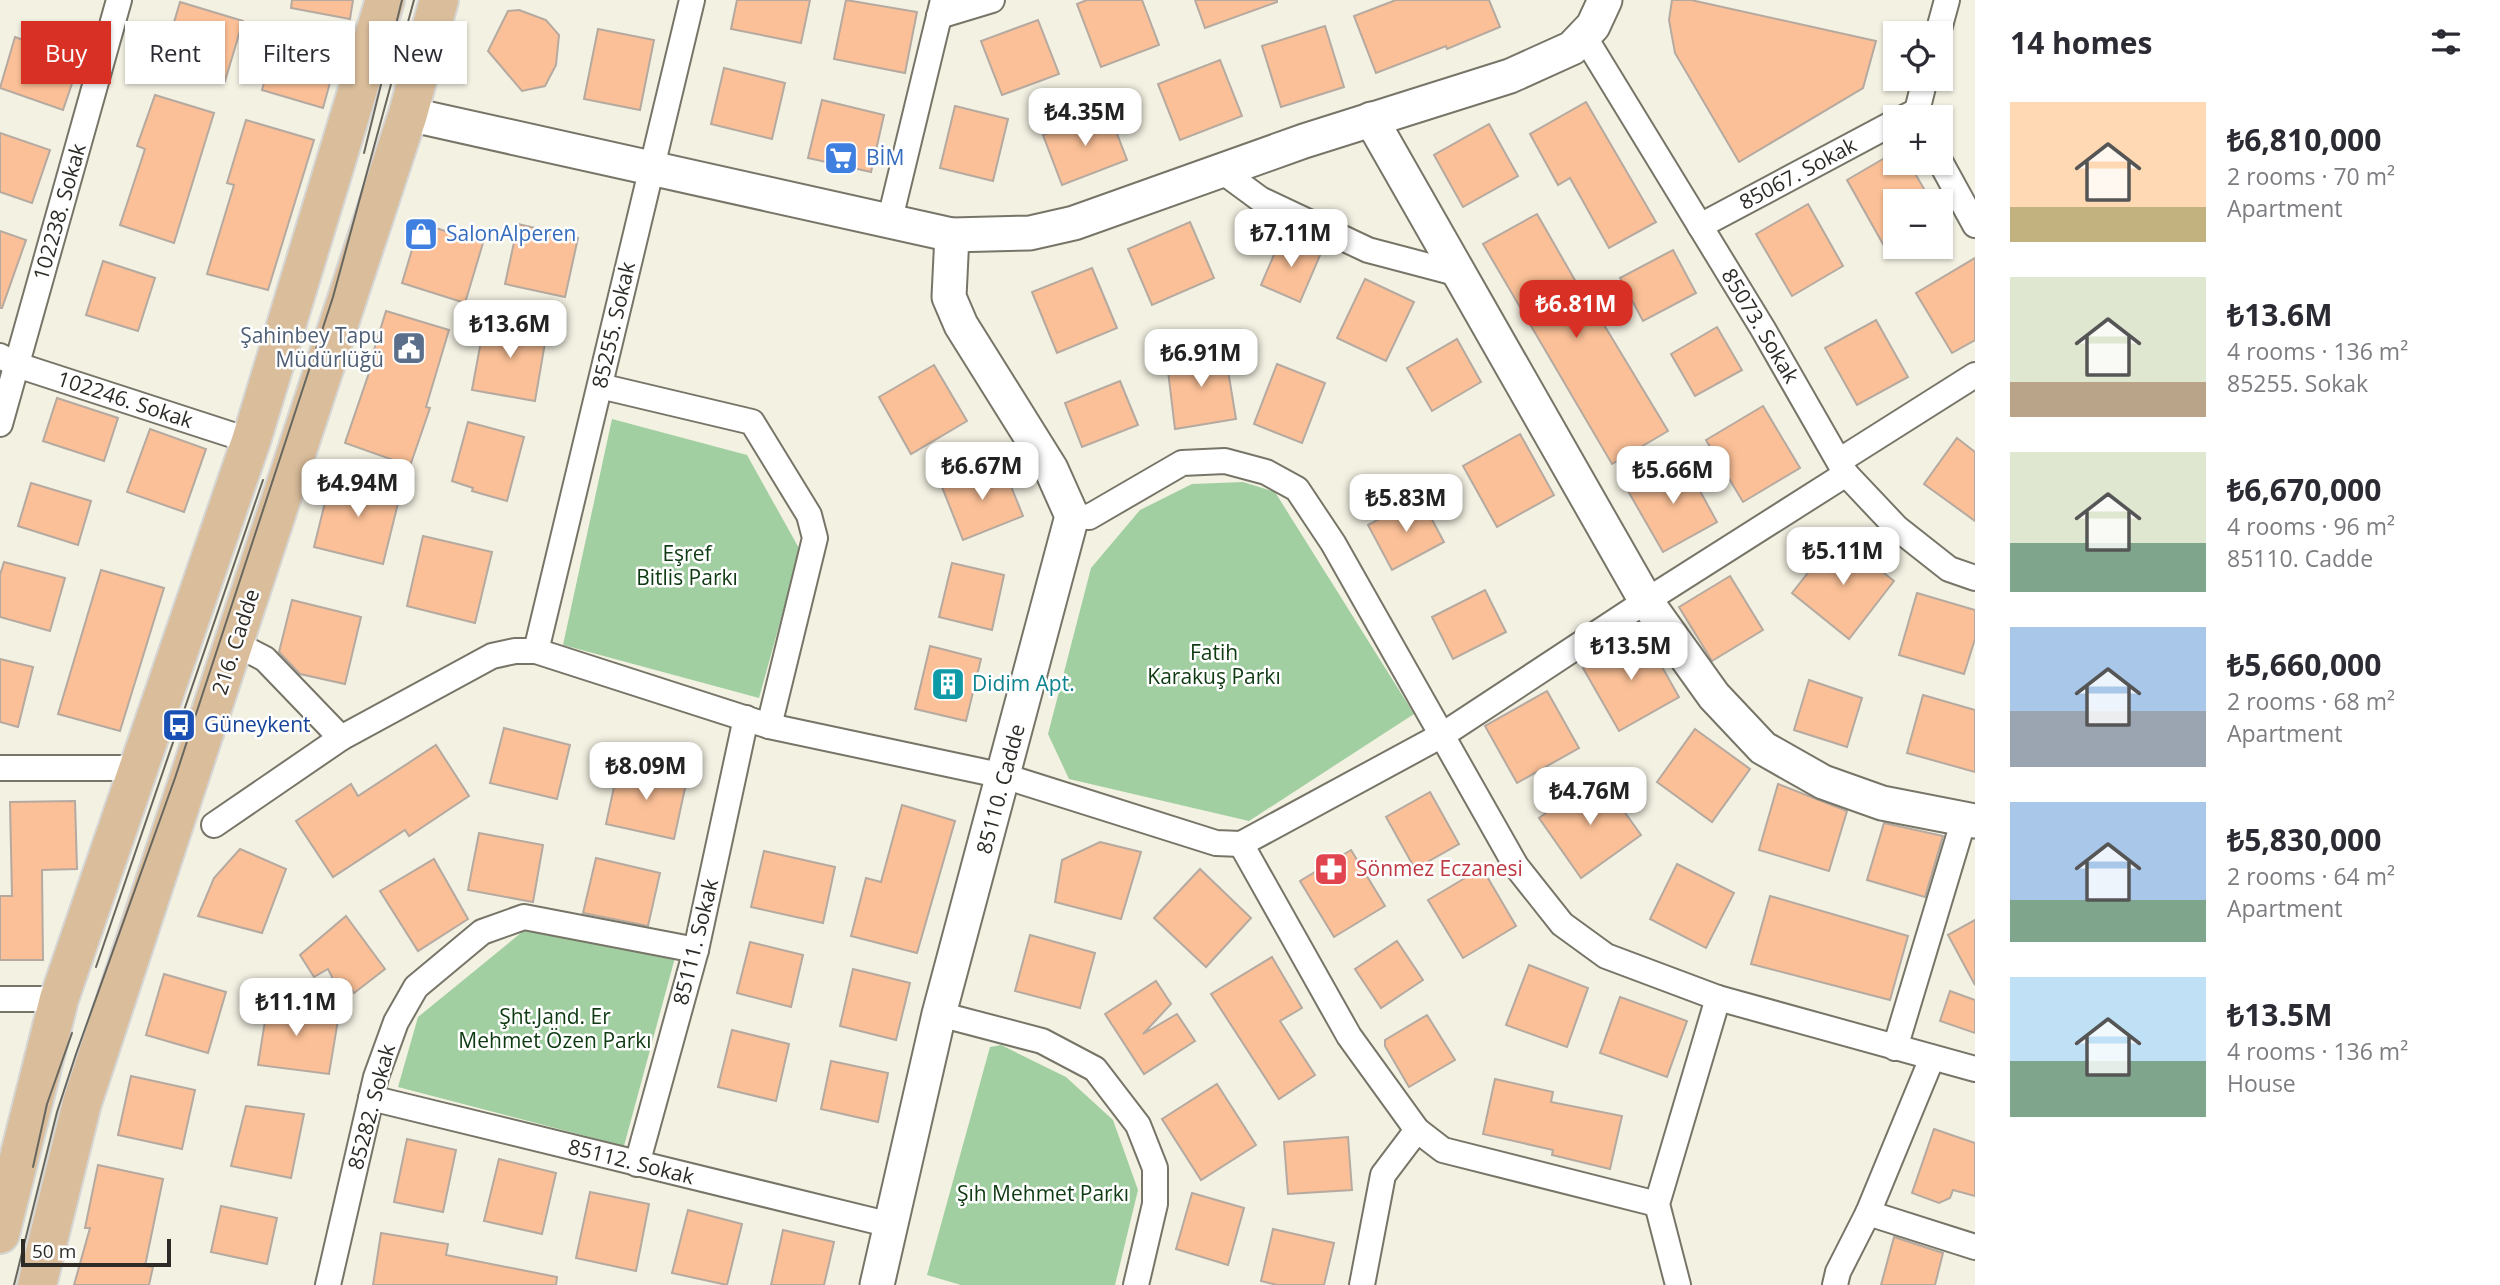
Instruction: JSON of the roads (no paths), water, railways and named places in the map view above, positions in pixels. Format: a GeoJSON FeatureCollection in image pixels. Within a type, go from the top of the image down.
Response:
{"type":"FeatureCollection","features":[{"type":"Feature","properties":{"kind":"main road"},"geometry":{"type":"LineString","coordinates":[[0,1233],[59,999],[136,768],[251,441],[385,0]]}},
{"type":"Feature","properties":{"kind":"main road","name":"216. Cadde"},"geometry":{"type":"LineString","coordinates":[[37,1285],[82,1103],[236,644],[408,114],[439,0]]}},
{"type":"Feature","properties":{"kind":"street","name":"102238. Sokak"},"geometry":{"type":"LineString","coordinates":[[0,424],[8,360],[119,0]]}},
{"type":"Feature","properties":{"kind":"street","name":"85255. Sokak"},"geometry":{"type":"LineString","coordinates":[[536,651],[692,0]]}},
{"type":"Feature","properties":{"kind":"street"},"geometry":{"type":"LineString","coordinates":[[890,219],[941,8],[992,0]]}},
{"type":"Feature","properties":{"kind":"street"},"geometry":{"type":"LineString","coordinates":[[408,114],[890,219],[952,235],[1030,233],[1074,223],[1371,120],[1510,76],[1572,48],[1593,26],[1605,0]]}},
{"type":"Feature","properties":{"kind":"street"},"geometry":{"type":"LineString","coordinates":[[1941,21],[1947,0]]}},
{"type":"Feature","properties":{"kind":"street","name":"85073. Sokak"},"geometry":{"type":"LineString","coordinates":[[1584,36],[1843,467],[1897,528],[1949,569],[1975,578]]}},
{"type":"Feature","properties":{"kind":"street"},"geometry":{"type":"LineString","coordinates":[[1371,120],[1646,601],[1714,696],[1763,748],[1823,782],[1881,803],[1969,820],[1895,1048]]}},
{"type":"Feature","properties":{"kind":"street","name":"85067. Sokak"},"geometry":{"type":"LineString","coordinates":[[1700,226],[1883,131]]}},
{"type":"Feature","properties":{"kind":"street"},"geometry":{"type":"LineString","coordinates":[[1222,171],[1260,200],[1368,250],[1459,274]]}},
{"type":"Feature","properties":{"kind":"street"},"geometry":{"type":"LineString","coordinates":[[1947,175],[1975,226]]}},
{"type":"Feature","properties":{"kind":"street"},"geometry":{"type":"LineString","coordinates":[[952,235],[949,297],[961,325],[1051,469],[1072,516],[1089,517],[1182,463],[1225,461],[1266,472],[1297,489],[1333,543],[1444,734],[1516,866],[1562,924],[1606,956],[1718,998],[1975,1069]]}},
{"type":"Feature","properties":{"kind":"street","name":"102246. Sokak"},"geometry":{"type":"LineString","coordinates":[[8,360],[251,441]]}},
{"type":"Feature","properties":{"kind":"street"},"geometry":{"type":"LineString","coordinates":[[214,825],[341,738],[492,656],[515,651],[536,651],[758,722],[1004,776],[1216,843],[1241,844],[1444,734],[1646,601],[1975,375]]}},
{"type":"Feature","properties":{"kind":"street","name":"85111. Sokak"},"geometry":{"type":"LineString","coordinates":[[600,386],[752,422],[809,514],[815,538],[758,722],[637,1164]]}},
{"type":"Feature","properties":{"kind":"street","name":"85110. Cadde"},"geometry":{"type":"LineString","coordinates":[[877,1285],[939,1014],[1072,516]]}},
{"type":"Feature","properties":{"kind":"street"},"geometry":{"type":"LineString","coordinates":[[236,644],[265,659],[341,738]]}},
{"type":"Feature","properties":{"kind":"street"},"geometry":{"type":"LineString","coordinates":[[0,768],[136,768]]}},
{"type":"Feature","properties":{"kind":"street"},"geometry":{"type":"LineString","coordinates":[[1241,844],[1349,1036],[1417,1130],[1443,1150],[1657,1204]]}},
{"type":"Feature","properties":{"kind":"street","name":"85282. Sokak"},"geometry":{"type":"LineString","coordinates":[[328,1285],[371,1098],[396,1022],[416,987],[482,932],[524,917],[696,950]]}},
{"type":"Feature","properties":{"kind":"street"},"geometry":{"type":"LineString","coordinates":[[1678,1285],[1657,1204],[1718,998]]}},
{"type":"Feature","properties":{"kind":"street"},"geometry":{"type":"LineString","coordinates":[[0,999],[59,999]]}},
{"type":"Feature","properties":{"kind":"street"},"geometry":{"type":"LineString","coordinates":[[939,1014],[1042,1041],[1095,1069],[1138,1125],[1155,1168],[1155,1192],[1136,1285]]}},
{"type":"Feature","properties":{"kind":"street"},"geometry":{"type":"LineString","coordinates":[[1813,1285],[1837,1279],[1868,1213],[1932,1058]]}},
{"type":"Feature","properties":{"kind":"street","name":"85112. Sokak"},"geometry":{"type":"LineString","coordinates":[[371,1098],[891,1225]]}},
{"type":"Feature","properties":{"kind":"street"},"geometry":{"type":"LineString","coordinates":[[1362,1285],[1383,1175],[1417,1130]]}},
{"type":"Feature","properties":{"kind":"street"},"geometry":{"type":"LineString","coordinates":[[1868,1213],[1975,1247]]}},
{"type":"Feature","properties":{"kind":"tram line"},"geometry":{"type":"LineString","coordinates":[[364,153],[402,0]]}},
{"type":"Feature","properties":{"kind":"tram line"},"geometry":{"type":"LineString","coordinates":[[14,1285],[57,1112],[175,778],[333,297],[414,0]]}},
{"type":"Feature","properties":{"kind":"tram line"},"geometry":{"type":"LineString","coordinates":[[96,967],[263,480]]}},
{"type":"Feature","properties":{"kind":"tram line"},"geometry":{"type":"LineString","coordinates":[[33,1167],[47,1104],[72,1033]]}},
{"type":"Feature","properties":{"kind":"place","name":"BİM"},"geometry":{"type":"Point","coordinates":[841,158]}},
{"type":"Feature","properties":{"kind":"place","name":"SalonAlperen"},"geometry":{"type":"Point","coordinates":[421,234]}},
{"type":"Feature","properties":{"kind":"place","name":"Şahinbey Tapu Müdürlüğü"},"geometry":{"type":"Point","coordinates":[409,348]}},
{"type":"Feature","properties":{"kind":"place","name":"Didim Apt."},"geometry":{"type":"Point","coordinates":[948,684]}},
{"type":"Feature","properties":{"kind":"place","name":"Güneykent"},"geometry":{"type":"Point","coordinates":[179,725]}},
{"type":"Feature","properties":{"kind":"place","name":"Sönmez Eczanesi"},"geometry":{"type":"Point","coordinates":[1331,869]}},
{"type":"Feature","properties":{"kind":"park label","name":"Eşref Bitlis Parkı"},"geometry":{"type":"Point","coordinates":[687,566]}},
{"type":"Feature","properties":{"kind":"park label","name":"Fatih Karakuş Parkı"},"geometry":{"type":"Point","coordinates":[1214,665]}},
{"type":"Feature","properties":{"kind":"park label","name":"Şht.Jand. Er Mehmet Özen Parkı"},"geometry":{"type":"Point","coordinates":[555,1029]}},
{"type":"Feature","properties":{"kind":"park label","name":"Şıh Mehmet Parkı"},"geometry":{"type":"Point","coordinates":[1043,1194]}}]}
